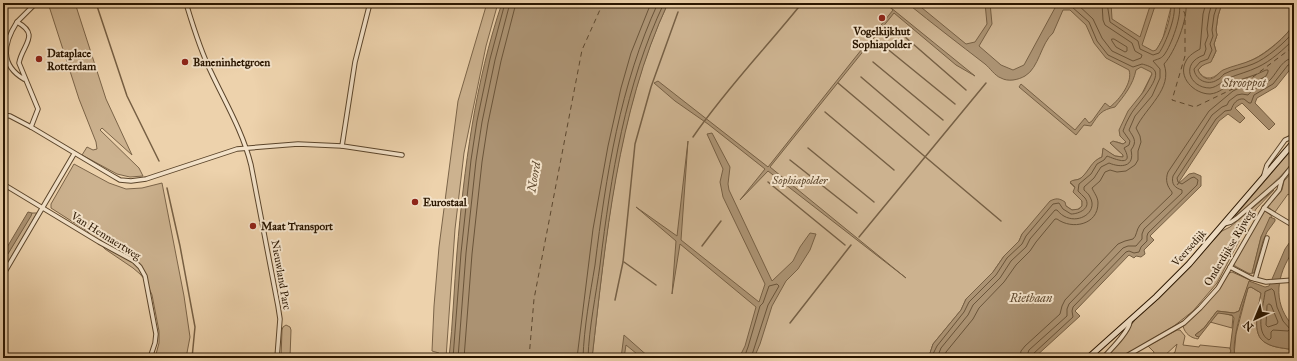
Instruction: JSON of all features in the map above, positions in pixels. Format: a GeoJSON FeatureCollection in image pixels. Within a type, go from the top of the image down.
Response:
{"type":"FeatureCollection","features":[{"type":"Feature","properties":{"kind":"main road","name":"Veersedijk"},"geometry":{"type":"LineString","coordinates":[[1088,358],[1156,297],[1189,264],[1294,142]]}},
{"type":"Feature","properties":{"kind":"street"},"geometry":{"type":"LineString","coordinates":[[24,79],[18,76],[8,66],[5,55],[5,45],[17,22],[36,3]]}},
{"type":"Feature","properties":{"kind":"street","name":"Nieuwland Parc"},"geometry":{"type":"LineString","coordinates":[[186,3],[198,41],[210,71],[247,148],[278,306],[280,320],[277,358]]}},
{"type":"Feature","properties":{"kind":"street"},"geometry":{"type":"LineString","coordinates":[[342,146],[356,62],[370,3]]}},
{"type":"Feature","properties":{"kind":"street"},"geometry":{"type":"LineString","coordinates":[[17,22],[27,29],[29,38],[19,61],[24,79],[38,109],[31,127]]}},
{"type":"Feature","properties":{"kind":"street"},"geometry":{"type":"LineString","coordinates":[[3,115],[10,116],[31,127],[120,180],[135,182],[237,149],[298,144],[342,146],[402,155]]}},
{"type":"Feature","properties":{"kind":"street"},"geometry":{"type":"LineString","coordinates":[[1263,179],[1268,165],[1285,140],[1294,136]]}},
{"type":"Feature","properties":{"kind":"street"},"geometry":{"type":"LineString","coordinates":[[3,275],[74,154]]}},
{"type":"Feature","properties":{"kind":"street","name":"Onderdijkse Rijweg"},"geometry":{"type":"LineString","coordinates":[[1224,224],[1237,218],[1282,179],[1294,164]]}},
{"type":"Feature","properties":{"kind":"street","name":"Onderdijkse Rijweg"},"geometry":{"type":"LineString","coordinates":[[1123,358],[1184,323],[1218,288],[1264,208],[1279,190],[1282,179]]}},
{"type":"Feature","properties":{"kind":"street","name":"Van Hennaertweg"},"geometry":{"type":"LineString","coordinates":[[3,184],[134,261],[140,267],[145,276],[156,334],[155,343],[150,358]]}},
{"type":"Feature","properties":{"kind":"street"},"geometry":{"type":"LineString","coordinates":[[1264,208],[1294,226]]}},
{"type":"Feature","properties":{"kind":"street"},"geometry":{"type":"LineString","coordinates":[[1255,279],[1267,238]]}},
{"type":"Feature","properties":{"kind":"street"},"geometry":{"type":"LineString","coordinates":[[1230,267],[1255,279],[1269,282],[1294,280]]}},
{"type":"Feature","properties":{"kind":"street"},"geometry":{"type":"LineString","coordinates":[[1103,358],[1129,326],[1130,320]]}},
{"type":"Feature","properties":{"kind":"green space"},"geometry":{"type":"Polygon","coordinates":[[[48,3],[75,3],[106,99],[132,155],[102,128],[100,130],[139,168],[143,176],[130,177],[117,174],[82,155],[87,147],[93,150],[97,149],[96,142],[79,99],[48,3]]]}},
{"type":"Feature","properties":{"kind":"green space"},"geometry":{"type":"Polygon","coordinates":[[[487,3],[498,3],[486,46],[464,153],[455,229],[446,358],[438,358],[439,353],[432,351],[434,306],[439,247],[458,101],[487,3]]]}},
{"type":"Feature","properties":{"kind":"green space","name":"Sophiapolder"},"geometry":{"type":"Polygon","coordinates":[[[668,3],[1169,3],[1171,7],[1163,38],[1156,51],[1152,74],[1120,136],[1126,142],[1123,144],[1117,142],[1110,143],[1123,155],[1123,157],[1115,156],[1103,149],[1102,157],[1096,161],[1081,178],[1070,183],[1079,193],[1082,206],[1077,210],[1072,210],[1066,206],[1035,220],[1022,234],[1019,241],[1004,256],[993,272],[966,299],[961,310],[933,344],[930,353],[925,358],[592,358],[608,222],[625,132],[636,88],[650,45],[668,3]]]}},
{"type":"Feature","properties":{"kind":"green space"},"geometry":{"type":"Polygon","coordinates":[[[1222,3],[1294,3],[1294,24],[1281,39],[1259,56],[1246,63],[1208,78],[1202,76],[1198,70],[1213,58],[1216,51],[1214,44],[1217,35],[1216,30],[1218,16],[1222,3]]]}},
{"type":"Feature","properties":{"kind":"green space"},"geometry":{"type":"Polygon","coordinates":[[[1294,147],[1294,159],[1291,164],[1258,197],[1235,216],[1294,147]]]}},
{"type":"Feature","properties":{"kind":"green space"},"geometry":{"type":"Polygon","coordinates":[[[74,164],[109,183],[126,189],[142,188],[162,183],[184,296],[190,337],[186,358],[155,358],[159,343],[159,331],[152,295],[146,281],[133,268],[105,249],[87,231],[51,208],[51,204],[74,164]]]}},
{"type":"Feature","properties":{"kind":"green space"},"geometry":{"type":"Polygon","coordinates":[[[1294,170],[1294,196],[1293,198],[1288,194],[1275,212],[1268,206],[1282,190],[1284,181],[1294,170]]]}},
{"type":"Feature","properties":{"kind":"green space"},"geometry":{"type":"Polygon","coordinates":[[[1274,190],[1256,209],[1217,283],[1193,311],[1174,326],[1120,358],[1107,358],[1140,313],[1156,301],[1175,282],[1222,231],[1230,227],[1274,190]]]}},
{"type":"Feature","properties":{"kind":"green space"},"geometry":{"type":"Polygon","coordinates":[[[1265,211],[1272,216],[1261,237],[1252,274],[1235,266],[1234,264],[1263,212],[1265,211]]]}},
{"type":"Feature","properties":{"kind":"green space"},"geometry":{"type":"Polygon","coordinates":[[[32,213],[37,213],[3,271],[3,262],[32,213]]]}},
{"type":"Feature","properties":{"kind":"green space"},"geometry":{"type":"Polygon","coordinates":[[[1232,272],[1250,280],[1239,311],[1234,313],[1217,311],[1204,328],[1195,335],[1199,337],[1198,339],[1191,337],[1185,331],[1183,326],[1209,301],[1229,273],[1232,272]]]}},
{"type":"Feature","properties":{"kind":"green space"},"geometry":{"type":"Polygon","coordinates":[[[1251,287],[1261,293],[1257,313],[1257,327],[1258,334],[1261,339],[1272,346],[1294,350],[1294,358],[1236,358],[1234,355],[1236,334],[1248,288],[1251,287]]]}},
{"type":"Feature","properties":{"kind":"green space"},"geometry":{"type":"Polygon","coordinates":[[[1220,312],[1233,316],[1232,328],[1210,322],[1220,312]]]}},
{"type":"Feature","properties":{"kind":"green space"},"geometry":{"type":"Polygon","coordinates":[[[286,325],[290,327],[291,330],[290,357],[281,358],[282,330],[286,325]]]}},
{"type":"Feature","properties":{"kind":"green space"},"geometry":{"type":"Polygon","coordinates":[[[1177,330],[1180,330],[1185,336],[1183,345],[1230,348],[1231,351],[1227,358],[1168,358],[1175,352],[1177,344],[1162,358],[1152,358],[1154,352],[1148,346],[1177,330]]]}},
{"type":"Feature","properties":{"kind":"water","name":"Noord"},"geometry":{"type":"Polygon","coordinates":[[[502,3],[668,3],[651,45],[625,132],[609,222],[592,358],[449,358],[456,265],[467,158],[485,64],[502,3]]]}},
{"type":"Feature","properties":{"kind":"water"},"geometry":{"type":"Polygon","coordinates":[[[885,3],[975,76],[956,65],[894,13],[770,167],[906,278],[768,171],[740,200],[765,169],[708,124],[675,101],[654,83],[658,81],[768,167],[893,10],[885,3]]]}},
{"type":"Feature","properties":{"kind":"water","name":"Rietbaan"},"geometry":{"type":"Polygon","coordinates":[[[907,3],[916,3],[966,44],[975,42],[987,24],[985,3],[990,3],[992,24],[979,46],[1001,65],[1013,70],[1024,65],[1056,6],[1050,3],[1111,3],[1112,19],[1140,37],[1151,3],[1156,3],[1142,45],[1153,51],[1159,46],[1166,30],[1171,7],[1169,3],[1222,3],[1218,16],[1216,30],[1217,35],[1214,44],[1216,51],[1211,62],[1199,68],[1198,70],[1202,76],[1210,79],[1215,77],[1223,70],[1257,58],[1281,39],[1294,24],[1294,68],[1292,67],[1276,87],[1257,98],[1255,103],[1275,124],[1269,130],[1242,103],[1235,108],[1245,118],[1240,123],[1228,114],[1219,121],[1177,185],[1189,174],[1194,173],[1201,176],[1201,186],[1150,236],[1154,240],[1144,250],[1145,254],[1141,257],[1136,256],[1134,258],[1129,255],[1075,311],[1080,316],[1034,358],[925,358],[930,353],[933,344],[961,310],[966,299],[993,272],[1004,256],[1019,241],[1022,234],[1050,201],[1059,199],[1065,202],[1066,206],[1072,210],[1079,209],[1082,206],[1082,201],[1073,192],[1075,187],[1070,182],[1081,178],[1095,161],[1102,157],[1103,148],[1115,156],[1123,157],[1123,155],[1110,143],[1113,141],[1123,144],[1126,142],[1120,136],[1119,130],[1128,111],[1144,91],[1152,74],[1141,67],[1136,70],[1125,94],[1115,107],[1101,113],[1091,126],[1084,125],[1076,135],[1019,87],[1021,84],[1075,130],[1085,118],[1089,123],[1092,121],[1105,103],[1110,107],[1114,104],[1125,90],[1130,75],[1129,70],[1106,58],[1094,43],[1086,25],[1070,10],[1063,10],[1053,33],[1049,37],[1037,62],[1030,72],[1025,76],[1010,80],[997,76],[985,64],[907,3]]]}},
{"type":"Feature","properties":{"kind":"water"},"geometry":{"type":"Polygon","coordinates":[[[712,133],[730,167],[728,184],[729,190],[772,281],[793,261],[800,247],[810,233],[816,234],[810,250],[798,269],[786,281],[772,306],[754,358],[739,358],[745,346],[756,307],[680,244],[672,294],[676,241],[636,207],[677,236],[688,141],[681,240],[759,302],[765,284],[723,197],[720,182],[723,169],[707,134],[712,133]]]}},
{"type":"Feature","properties":{"kind":"water"},"geometry":{"type":"Polygon","coordinates":[[[28,212],[32,213],[31,216],[3,262],[3,254],[28,212]]]}},
{"type":"Feature","properties":{"kind":"water"},"geometry":{"type":"Polygon","coordinates":[[[1270,217],[1275,219],[1275,221],[1267,232],[1263,241],[1254,273],[1252,273],[1261,237],[1270,217]]]}},
{"type":"Feature","properties":{"kind":"water"},"geometry":{"type":"Polygon","coordinates":[[[1294,236],[1294,251],[1290,255],[1281,274],[1279,293],[1283,310],[1287,319],[1294,327],[1294,350],[1272,346],[1261,339],[1258,334],[1257,313],[1261,293],[1251,287],[1248,288],[1238,324],[1234,344],[1236,358],[1227,358],[1231,351],[1234,318],[1232,315],[1218,313],[1199,337],[1196,336],[1195,335],[1204,328],[1217,311],[1234,313],[1239,311],[1249,281],[1265,287],[1269,286],[1285,249],[1294,236]]]}},
{"type":"Feature","properties":{"kind":"water"},"geometry":{"type":"Polygon","coordinates":[[[624,335],[650,358],[642,358],[626,345],[624,358],[621,358],[624,335]]]}},
{"type":"Feature","properties":{"kind":"waterway"},"geometry":{"type":"LineString","coordinates":[[96,3],[127,96],[159,161]]}},
{"type":"Feature","properties":{"kind":"waterway"},"geometry":{"type":"LineString","coordinates":[[693,137],[732,85],[802,3]]}},
{"type":"Feature","properties":{"kind":"waterway"},"geometry":{"type":"LineString","coordinates":[[615,300],[623,262],[635,144],[651,87],[678,12]]}},
{"type":"Feature","properties":{"kind":"waterway"},"geometry":{"type":"LineString","coordinates":[[897,30],[966,90]]}},
{"type":"Feature","properties":{"kind":"waterway"},"geometry":{"type":"LineString","coordinates":[[885,47],[955,104]]}},
{"type":"Feature","properties":{"kind":"waterway"},"geometry":{"type":"LineString","coordinates":[[873,62],[943,120]]}},
{"type":"Feature","properties":{"kind":"waterway"},"geometry":{"type":"LineString","coordinates":[[861,77],[929,135]]}},
{"type":"Feature","properties":{"kind":"waterway"},"geometry":{"type":"LineString","coordinates":[[838,83],[1001,221]]}},
{"type":"Feature","properties":{"kind":"waterway"},"geometry":{"type":"LineString","coordinates":[[859,237],[986,83]]}},
{"type":"Feature","properties":{"kind":"waterway"},"geometry":{"type":"LineString","coordinates":[[825,112],[894,170]]}},
{"type":"Feature","properties":{"kind":"waterway"},"geometry":{"type":"LineString","coordinates":[[808,148],[874,202]]}},
{"type":"Feature","properties":{"kind":"waterway"},"geometry":{"type":"LineString","coordinates":[[790,160],[857,213]]}},
{"type":"Feature","properties":{"kind":"waterway"},"geometry":{"type":"LineString","coordinates":[[768,182],[845,245]]}},
{"type":"Feature","properties":{"kind":"waterway"},"geometry":{"type":"LineString","coordinates":[[167,188],[180,246],[195,327],[192,358]]}},
{"type":"Feature","properties":{"kind":"waterway"},"geometry":{"type":"LineString","coordinates":[[702,246],[721,221]]}},
{"type":"Feature","properties":{"kind":"waterway"},"geometry":{"type":"LineString","coordinates":[[790,323],[851,245]]}},
{"type":"Feature","properties":{"kind":"waterway"},"geometry":{"type":"LineString","coordinates":[[624,262],[656,285]]}},
{"type":"Feature","properties":{"kind":"ferry route"},"geometry":{"type":"LineString","coordinates":[[529,358],[534,299],[582,50],[603,3]]}},
{"type":"Feature","properties":{"kind":"ferry route"},"geometry":{"type":"LineString","coordinates":[[1180,3],[1185,14],[1185,56],[1172,100],[1195,107],[1245,83],[1290,49],[1294,42]]}},
{"type":"Feature","properties":{"kind":"place","name":"Vogelkijkhut Sophiapolder"},"geometry":{"type":"Point","coordinates":[882,18]}},
{"type":"Feature","properties":{"kind":"place","name":"Dataplace Rotterdam"},"geometry":{"type":"Point","coordinates":[39,59]}},
{"type":"Feature","properties":{"kind":"place","name":"Baneninhetgroen"},"geometry":{"type":"Point","coordinates":[185,62]}},
{"type":"Feature","properties":{"kind":"place","name":"Eurostaal"},"geometry":{"type":"Point","coordinates":[415,202]}},
{"type":"Feature","properties":{"kind":"place","name":"Maat Transport"},"geometry":{"type":"Point","coordinates":[253,226]}},
{"type":"Feature","properties":{"kind":"water label","name":"Strooppot"},"geometry":{"type":"Point","coordinates":[1244,83]}}]}
